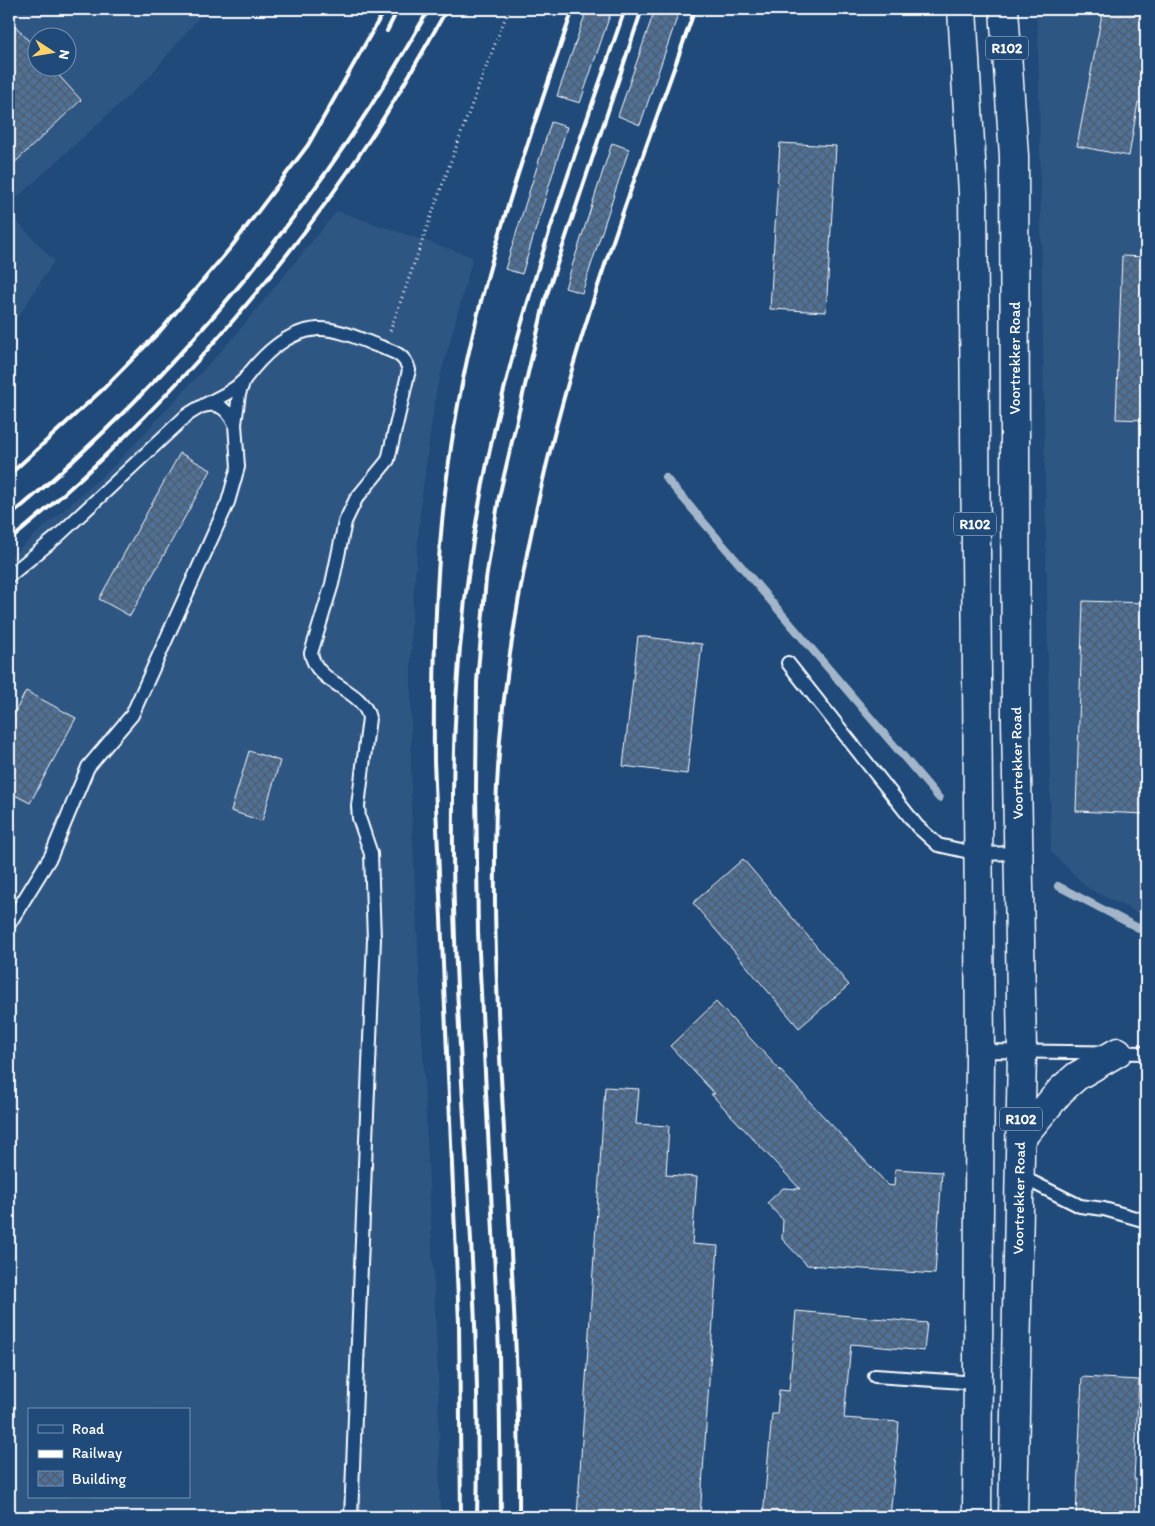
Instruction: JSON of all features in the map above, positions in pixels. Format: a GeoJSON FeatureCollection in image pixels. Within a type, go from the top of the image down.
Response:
{"type":"FeatureCollection","features":[{"type":"Feature","properties":{"kind":"main road","name":"R102"},"geometry":{"type":"LineString","coordinates":[[962,9],[972,193],[980,1052],[977,1517]]}},
{"type":"Feature","properties":{"kind":"main road","name":"Voortrekker Road"},"geometry":{"type":"LineString","coordinates":[[1004,9],[1014,156],[1016,700],[1022,1052],[1013,1517]]}},
{"type":"Feature","properties":{"kind":"main road"},"geometry":{"type":"LineString","coordinates":[[1020,1138],[1060,1090],[1077,1076],[1118,1052]]}},
{"type":"Feature","properties":{"kind":"main road"},"geometry":{"type":"LineString","coordinates":[[978,1383],[1015,1385]]}},
{"type":"Feature","properties":{"kind":"lane"},"geometry":{"type":"LineString","coordinates":[[9,576],[58,536],[196,408],[232,390],[244,380],[258,362],[274,347],[305,332],[319,329],[329,330],[383,348],[404,358],[409,370],[391,450],[382,468],[350,509],[332,584],[311,653],[312,662],[318,670],[364,705],[369,718],[358,806],[359,818],[371,854],[374,939],[351,1517]]}},
{"type":"Feature","properties":{"kind":"lane"},"geometry":{"type":"LineString","coordinates":[[9,924],[51,856],[88,767],[122,729],[142,695],[234,486],[238,467],[235,424],[239,394],[244,380]]}},
{"type":"Feature","properties":{"kind":"lane"},"geometry":{"type":"LineString","coordinates":[[196,408],[217,405],[225,409],[235,424]]}},
{"type":"Feature","properties":{"kind":"lane"},"geometry":{"type":"LineString","coordinates":[[788,663],[917,826],[938,846],[978,854],[1019,854]]}},
{"type":"Feature","properties":{"kind":"lane"},"geometry":{"type":"LineString","coordinates":[[980,1052],[1146,1053]]}},
{"type":"Feature","properties":{"kind":"lane"},"geometry":{"type":"LineString","coordinates":[[1020,1176],[1080,1206],[1104,1209],[1146,1221]]}},
{"type":"Feature","properties":{"kind":"lane"},"geometry":{"type":"LineString","coordinates":[[875,1376],[978,1383]]}},
{"type":"Feature","properties":{"kind":"path"},"geometry":{"type":"LineString","coordinates":[[383,348],[451,164],[468,110],[508,9]]}},
{"type":"Feature","properties":{"kind":"shaded area"},"geometry":{"type":"Polygon","coordinates":[[[9,9],[206,9],[150,76],[9,205],[9,9]]]}},
{"type":"Feature","properties":{"kind":"shaded area"},"geometry":{"type":"Polygon","coordinates":[[[1035,9],[1146,9],[1146,917],[1088,888],[1051,852],[1038,33],[1035,9]]]}},
{"type":"Feature","properties":{"kind":"shaded area"},"geometry":{"type":"Polygon","coordinates":[[[337,211],[473,257],[436,392],[421,502],[411,627],[411,801],[438,1374],[440,1517],[9,1517],[9,558],[116,464],[233,338],[337,211]]]}},
{"type":"Feature","properties":{"kind":"shaded area"},"geometry":{"type":"Polygon","coordinates":[[[9,213],[54,261],[9,331],[9,213]]]}},
{"type":"Feature","properties":{"kind":"building"},"geometry":{"type":"Polygon","coordinates":[[[587,9],[612,9],[580,103],[557,96],[587,9]]]}},
{"type":"Feature","properties":{"kind":"building"},"geometry":{"type":"Polygon","coordinates":[[[655,9],[680,9],[640,125],[618,116],[655,9]]]}},
{"type":"Feature","properties":{"kind":"building"},"geometry":{"type":"Polygon","coordinates":[[[1103,9],[1123,9],[1146,13],[1146,104],[1138,102],[1129,156],[1077,146],[1103,9]]]}},
{"type":"Feature","properties":{"kind":"building"},"geometry":{"type":"Polygon","coordinates":[[[9,19],[28,40],[28,78],[61,78],[81,100],[9,168],[9,19]]]}},
{"type":"Feature","properties":{"kind":"building"},"geometry":{"type":"Polygon","coordinates":[[[551,122],[567,127],[522,274],[505,269],[551,122]]]}},
{"type":"Feature","properties":{"kind":"building"},"geometry":{"type":"Polygon","coordinates":[[[612,143],[629,149],[582,293],[565,288],[612,143]]]}},
{"type":"Feature","properties":{"kind":"building"},"geometry":{"type":"Polygon","coordinates":[[[780,143],[836,146],[826,312],[770,309],[780,143]]]}},
{"type":"Feature","properties":{"kind":"building"},"geometry":{"type":"Polygon","coordinates":[[[1122,256],[1146,257],[1146,420],[1116,419],[1122,256]]]}},
{"type":"Feature","properties":{"kind":"building"},"geometry":{"type":"Polygon","coordinates":[[[180,453],[211,470],[130,616],[99,599],[180,453]]]}},
{"type":"Feature","properties":{"kind":"building"},"geometry":{"type":"Polygon","coordinates":[[[1083,601],[1146,603],[1146,814],[1076,811],[1083,601]]]}},
{"type":"Feature","properties":{"kind":"building"},"geometry":{"type":"Polygon","coordinates":[[[638,636],[702,644],[687,774],[623,766],[638,636]]]}},
{"type":"Feature","properties":{"kind":"building"},"geometry":{"type":"Polygon","coordinates":[[[26,691],[76,718],[30,803],[9,792],[9,723],[26,691]]]}},
{"type":"Feature","properties":{"kind":"building"},"geometry":{"type":"Polygon","coordinates":[[[249,751],[280,761],[262,821],[231,811],[249,751]]]}},
{"type":"Feature","properties":{"kind":"building"},"geometry":{"type":"Polygon","coordinates":[[[743,859],[849,985],[799,1028],[693,903],[743,859]]]}},
{"type":"Feature","properties":{"kind":"building"},"geometry":{"type":"Polygon","coordinates":[[[716,1002],[888,1185],[894,1186],[895,1169],[942,1172],[935,1274],[807,1265],[782,1239],[783,1220],[767,1203],[783,1188],[800,1189],[711,1094],[715,1094],[670,1046],[716,1002]]]}},
{"type":"Feature","properties":{"kind":"building"},"geometry":{"type":"Polygon","coordinates":[[[605,1087],[639,1089],[636,1124],[669,1126],[666,1175],[697,1177],[692,1244],[718,1246],[700,1517],[577,1517],[605,1087]]]}},
{"type":"Feature","properties":{"kind":"building"},"geometry":{"type":"Polygon","coordinates":[[[796,1311],[927,1323],[924,1351],[851,1344],[844,1418],[899,1422],[890,1517],[763,1517],[772,1414],[777,1414],[779,1390],[789,1391],[796,1311]]]}},
{"type":"Feature","properties":{"kind":"building"},"geometry":{"type":"Polygon","coordinates":[[[1082,1377],[1139,1380],[1134,1479],[1136,1479],[1135,1517],[1076,1517],[1082,1377]]]}},
{"type":"Feature","properties":{"kind":"waterway"},"geometry":{"type":"LineString","coordinates":[[665,477],[939,798]]}},
{"type":"Feature","properties":{"kind":"waterway"},"geometry":{"type":"LineString","coordinates":[[1058,886],[1146,932]]}},
{"type":"Feature","properties":{"kind":"railway"},"geometry":{"type":"LineString","coordinates":[[9,475],[101,391],[161,330],[232,246],[308,145],[385,9]]}},
{"type":"Feature","properties":{"kind":"railway"},"geometry":{"type":"LineString","coordinates":[[387,31],[398,9]]}},
{"type":"Feature","properties":{"kind":"railway"},"geometry":{"type":"LineString","coordinates":[[9,517],[131,405],[188,345],[242,282],[342,150],[387,80],[429,9]]}},
{"type":"Feature","properties":{"kind":"railway"},"geometry":{"type":"LineString","coordinates":[[9,541],[110,451],[158,403],[249,302],[332,195],[370,139],[447,9]]}},
{"type":"Feature","properties":{"kind":"railway"},"geometry":{"type":"LineString","coordinates":[[461,1517],[459,1322],[434,761],[435,634],[440,549],[455,422],[477,317],[506,213],[573,9]]}},
{"type":"Feature","properties":{"kind":"railway"},"geometry":{"type":"LineString","coordinates":[[477,1517],[475,1313],[454,906],[453,804],[456,702],[462,625],[472,548],[485,473],[515,349],[543,251],[625,9]]}},
{"type":"Feature","properties":{"kind":"railway"},"geometry":{"type":"LineString","coordinates":[[501,1517],[499,1352],[478,932],[477,682],[486,579],[499,497],[545,300],[642,9]]}},
{"type":"Feature","properties":{"kind":"railway"},"geometry":{"type":"LineString","coordinates":[[519,1517],[516,1352],[501,1077],[495,892],[496,799],[503,707],[525,566],[539,496],[556,427],[604,269],[695,9]]}}]}
